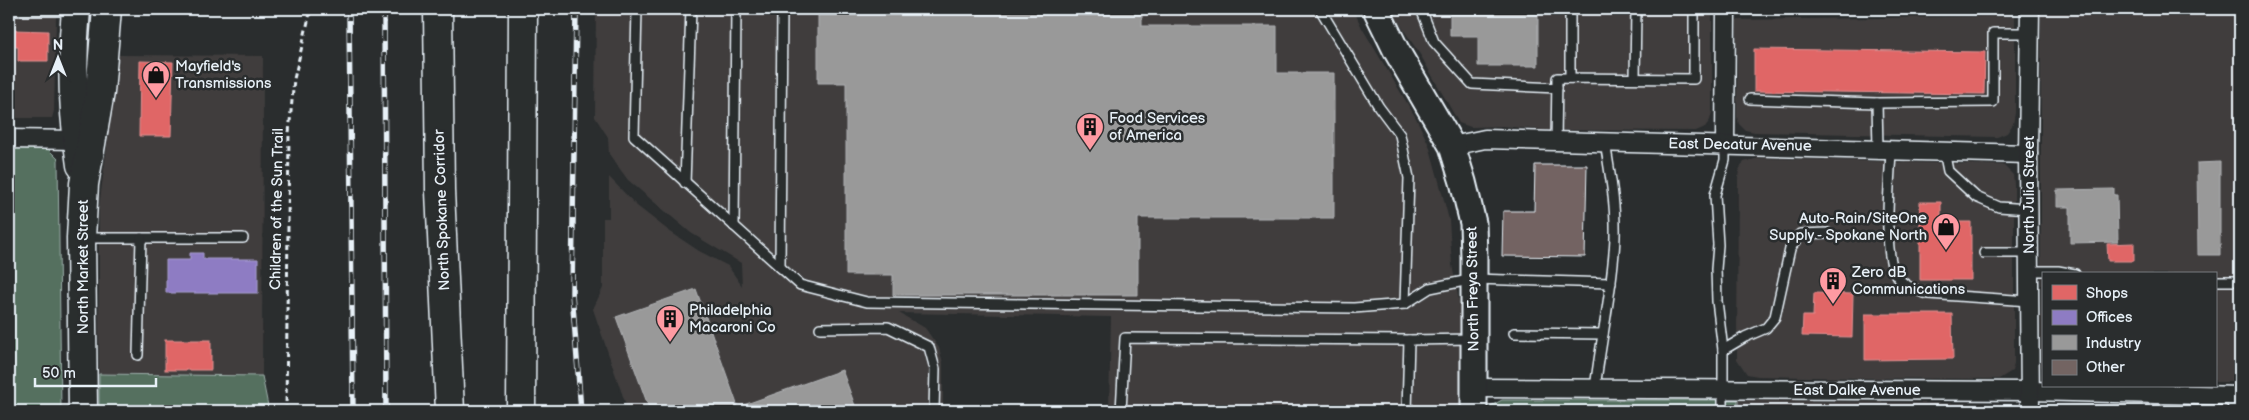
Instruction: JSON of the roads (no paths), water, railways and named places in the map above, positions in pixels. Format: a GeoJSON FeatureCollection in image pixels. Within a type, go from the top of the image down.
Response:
{"type":"FeatureCollection","features":[{"type":"Feature","properties":{"kind":"main road","name":"North Market Street"},"geometry":{"type":"LineString","coordinates":[[83,411],[82,238],[84,184],[100,92],[107,9]]}},
{"type":"Feature","properties":{"kind":"main road","name":"North Spokane Corridor"},"geometry":{"type":"LineString","coordinates":[[438,9],[441,200],[450,411]]}},
{"type":"Feature","properties":{"kind":"main road"},"geometry":{"type":"LineString","coordinates":[[522,411],[523,9]]}},
{"type":"Feature","properties":{"kind":"main road","name":"North Market Street"},"geometry":{"type":"LineString","coordinates":[[75,10],[73,88],[77,140],[84,184]]}},
{"type":"Feature","properties":{"kind":"street","name":"North Freya Street"},"geometry":{"type":"LineString","coordinates":[[1376,9],[1396,50],[1452,146],[1473,223],[1474,400]]}},
{"type":"Feature","properties":{"kind":"street"},"geometry":{"type":"LineString","coordinates":[[1725,145],[1726,9]]}},
{"type":"Feature","properties":{"kind":"street","name":"North Julia Street"},"geometry":{"type":"LineString","coordinates":[[2030,9],[2028,154],[2030,411]]}},
{"type":"Feature","properties":{"kind":"street","name":"East Decatur Avenue"},"geometry":{"type":"LineString","coordinates":[[1452,146],[1485,139],[2028,154]]}},
{"type":"Feature","properties":{"kind":"street"},"geometry":{"type":"LineString","coordinates":[[9,140],[77,140]]}},
{"type":"Feature","properties":{"kind":"street","name":"East Dalke Avenue"},"geometry":{"type":"LineString","coordinates":[[1474,400],[1595,388],[2030,391],[2235,401]]}},
{"type":"Feature","properties":{"kind":"lane"},"geometry":{"type":"LineString","coordinates":[[638,9],[634,136],[800,285],[867,302],[1354,308],[1404,304],[1430,288],[1474,279],[1611,283]]}},
{"type":"Feature","properties":{"kind":"lane"},"geometry":{"type":"LineString","coordinates":[[685,183],[691,9]]}},
{"type":"Feature","properties":{"kind":"lane"},"geometry":{"type":"LineString","coordinates":[[734,226],[736,9]]}},
{"type":"Feature","properties":{"kind":"lane"},"geometry":{"type":"LineString","coordinates":[[780,267],[782,9]]}},
{"type":"Feature","properties":{"kind":"lane"},"geometry":{"type":"LineString","coordinates":[[1320,9],[1380,107],[1400,135],[1409,178],[1404,304]]}},
{"type":"Feature","properties":{"kind":"lane"},"geometry":{"type":"LineString","coordinates":[[1421,9],[1434,42],[1472,84],[1557,88]]}},
{"type":"Feature","properties":{"kind":"lane"},"geometry":{"type":"LineString","coordinates":[[1570,9],[1570,78]]}},
{"type":"Feature","properties":{"kind":"lane"},"geometry":{"type":"LineString","coordinates":[[1635,78],[1636,9]]}},
{"type":"Feature","properties":{"kind":"lane"},"geometry":{"type":"LineString","coordinates":[[1556,141],[1557,78],[1694,79],[1694,9]]}},
{"type":"Feature","properties":{"kind":"lane"},"geometry":{"type":"LineString","coordinates":[[9,11],[75,10]]}},
{"type":"Feature","properties":{"kind":"lane"},"geometry":{"type":"LineString","coordinates":[[1750,98],[1877,103],[1992,102],[1993,33],[2030,33]]}},
{"type":"Feature","properties":{"kind":"lane"},"geometry":{"type":"LineString","coordinates":[[1877,103],[1884,150],[1890,254],[1894,272],[1903,283],[1915,290],[1928,294],[2030,302]]}},
{"type":"Feature","properties":{"kind":"lane"},"geometry":{"type":"LineString","coordinates":[[1595,388],[1611,283],[1615,236],[1614,198],[1605,142]]}},
{"type":"Feature","properties":{"kind":"lane"},"geometry":{"type":"LineString","coordinates":[[1723,411],[1723,350],[1717,302],[1716,269],[1718,245],[1715,195],[1725,160],[1725,145]]}},
{"type":"Feature","properties":{"kind":"lane"},"geometry":{"type":"LineString","coordinates":[[1944,151],[1948,171],[1976,197],[1999,207],[2028,209]]}},
{"type":"Feature","properties":{"kind":"lane"},"geometry":{"type":"LineString","coordinates":[[1723,350],[1745,337],[1766,328],[1775,317],[1790,249],[1800,234],[1828,233]]}},
{"type":"Feature","properties":{"kind":"lane"},"geometry":{"type":"LineString","coordinates":[[82,238],[243,238]]}},
{"type":"Feature","properties":{"kind":"lane"},"geometry":{"type":"LineString","coordinates":[[138,354],[141,238]]}},
{"type":"Feature","properties":{"kind":"lane"},"geometry":{"type":"LineString","coordinates":[[1984,253],[2029,262],[2064,272]]}},
{"type":"Feature","properties":{"kind":"lane"},"geometry":{"type":"LineString","coordinates":[[2216,281],[2240,281]]}},
{"type":"Feature","properties":{"kind":"lane"},"geometry":{"type":"LineString","coordinates":[[820,328],[888,327],[929,347],[935,369],[934,411]]}},
{"type":"Feature","properties":{"kind":"lane"},"geometry":{"type":"LineString","coordinates":[[1514,333],[1603,334]]}},
{"type":"Feature","properties":{"kind":"lane"},"geometry":{"type":"LineString","coordinates":[[1121,411],[1125,338],[1474,339]]}},
{"type":"Feature","properties":{"kind":"lane"},"geometry":{"type":"LineString","coordinates":[[1408,411],[1409,340]]}},
{"type":"Feature","properties":{"kind":"railway"},"geometry":{"type":"LineString","coordinates":[[349,9],[353,411]]}},
{"type":"Feature","properties":{"kind":"railway"},"geometry":{"type":"LineString","coordinates":[[384,9],[386,411]]}},
{"type":"Feature","properties":{"kind":"railway"},"geometry":{"type":"LineString","coordinates":[[576,9],[572,293],[581,411]]}},
{"type":"Feature","properties":{"kind":"place","name":"Mayfield's Transmissions"},"geometry":{"type":"Point","coordinates":[156,99]}},
{"type":"Feature","properties":{"kind":"place","name":"Food Services of America"},"geometry":{"type":"Point","coordinates":[1090,151]}},
{"type":"Feature","properties":{"kind":"place","name":"Auto-Rain/SiteOne Supply - Spokane North"},"geometry":{"type":"Point","coordinates":[1946,251]}},
{"type":"Feature","properties":{"kind":"place","name":"Zero dB Communications"},"geometry":{"type":"Point","coordinates":[1833,305]}},
{"type":"Feature","properties":{"kind":"place","name":"Philadelphia Macaroni Co"},"geometry":{"type":"Point","coordinates":[670,343]}}]}
